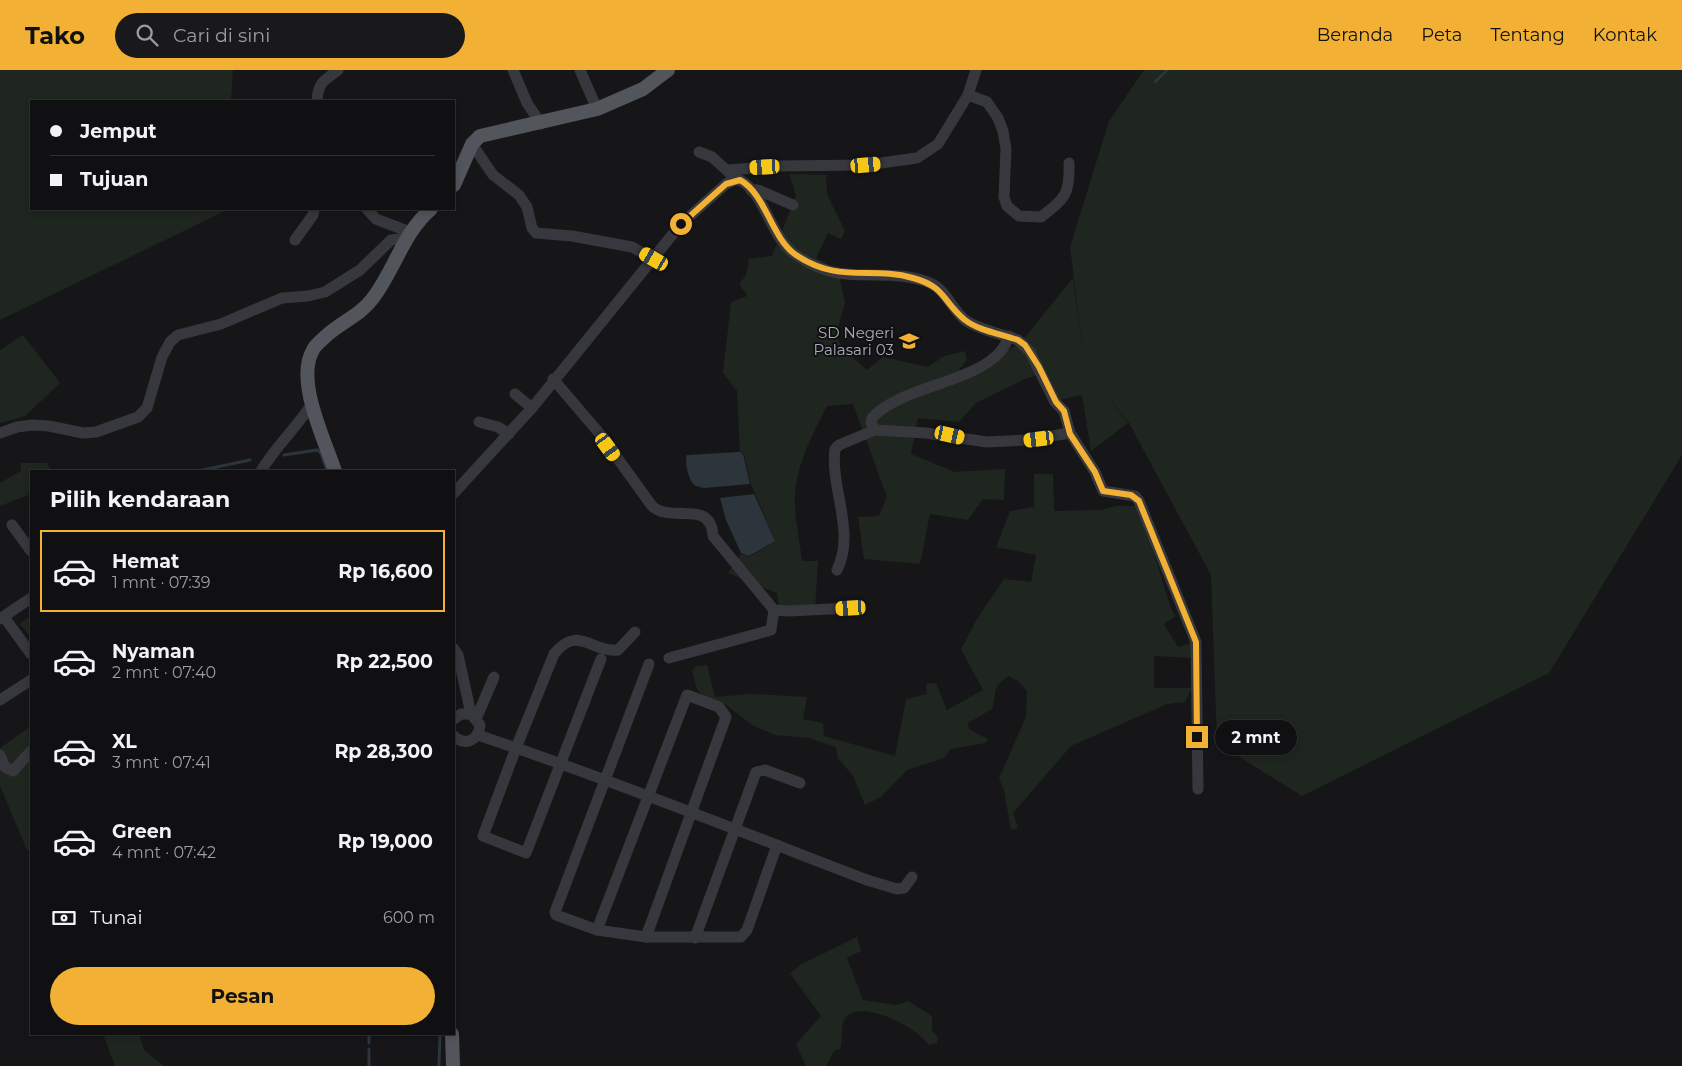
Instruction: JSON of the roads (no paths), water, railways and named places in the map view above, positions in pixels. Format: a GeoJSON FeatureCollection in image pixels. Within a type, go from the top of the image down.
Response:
{"type":"FeatureCollection","features":[{"type":"Feature","properties":{"kind":"main road"},"geometry":{"type":"LineString","coordinates":[[455,183],[472,144],[480,136],[492,132],[541,124],[596,109],[643,89],[667,70]]}},
{"type":"Feature","properties":{"kind":"main road"},"geometry":{"type":"LineString","coordinates":[[336,470],[312,404],[308,366],[313,350],[336,327],[357,314],[372,300],[408,235],[430,210]]}},
{"type":"Feature","properties":{"kind":"main road"},"geometry":{"type":"LineString","coordinates":[[452,1035],[453,1066]]}},
{"type":"Feature","properties":{"kind":"street"},"geometry":{"type":"LineString","coordinates":[[317,100],[318,88],[321,83],[338,70]]}},
{"type":"Feature","properties":{"kind":"street"},"geometry":{"type":"LineString","coordinates":[[513,70],[527,103],[541,124]]}},
{"type":"Feature","properties":{"kind":"street"},"geometry":{"type":"LineString","coordinates":[[580,70],[596,109]]}},
{"type":"Feature","properties":{"kind":"street"},"geometry":{"type":"LineString","coordinates":[[731,175],[778,166],[866,165],[917,158],[938,144],[968,95],[976,70]]}},
{"type":"Feature","properties":{"kind":"street"},"geometry":{"type":"LineString","coordinates":[[968,95],[987,102],[998,118],[1006,149],[1004,198],[1007,206],[1019,216],[1041,218],[1061,202],[1070,185],[1069,163]]}},
{"type":"Feature","properties":{"kind":"street"},"geometry":{"type":"LineString","coordinates":[[472,144],[493,175],[519,195],[527,207],[532,228],[536,233],[572,236],[632,247],[654,259]]}},
{"type":"Feature","properties":{"kind":"street"},"geometry":{"type":"LineString","coordinates":[[699,152],[712,157],[731,175],[744,182],[751,190],[784,246],[810,263],[838,273],[904,276],[932,284],[965,319],[1018,340],[1030,352],[1056,402],[1066,414],[1070,434],[1095,472],[1103,491],[1131,495],[1139,501],[1196,642],[1198,789]]}},
{"type":"Feature","properties":{"kind":"street"},"geometry":{"type":"LineString","coordinates":[[455,492],[532,408],[553,379],[681,224],[726,184],[731,175]]}},
{"type":"Feature","properties":{"kind":"street"},"geometry":{"type":"LineString","coordinates":[[751,190],[758,190],[793,205]]}},
{"type":"Feature","properties":{"kind":"street"},"geometry":{"type":"LineString","coordinates":[[295,240],[313,215],[314,210]]}},
{"type":"Feature","properties":{"kind":"street"},"geometry":{"type":"LineString","coordinates":[[368,210],[376,219],[408,235]]}},
{"type":"Feature","properties":{"kind":"street"},"geometry":{"type":"LineString","coordinates":[[0,433],[17,426],[32,425],[83,433],[96,432],[138,417],[147,408],[162,357],[170,342],[178,335],[221,324],[282,298],[308,296],[325,292],[360,270],[391,240],[408,235]]}},
{"type":"Feature","properties":{"kind":"street"},"geometry":{"type":"LineString","coordinates":[[875,430],[870,422],[876,413],[905,394],[974,371],[994,359],[1006,344],[1009,336]]}},
{"type":"Feature","properties":{"kind":"street"},"geometry":{"type":"LineString","coordinates":[[553,379],[600,434],[652,506],[658,512],[695,514],[708,518],[711,522],[713,536],[774,610],[851,608]]}},
{"type":"Feature","properties":{"kind":"street"},"geometry":{"type":"LineString","coordinates":[[515,394],[532,408]]}},
{"type":"Feature","properties":{"kind":"street"},"geometry":{"type":"LineString","coordinates":[[262,470],[275,448],[296,427],[312,404]]}},
{"type":"Feature","properties":{"kind":"street"},"geometry":{"type":"LineString","coordinates":[[478,422],[498,426],[509,434]]}},
{"type":"Feature","properties":{"kind":"street"},"geometry":{"type":"LineString","coordinates":[[838,570],[843,559],[844,540],[835,449],[839,444],[875,430],[926,433],[987,442],[1026,440],[1070,434]]}},
{"type":"Feature","properties":{"kind":"street"},"geometry":{"type":"LineString","coordinates":[[12,525],[30,550]]}},
{"type":"Feature","properties":{"kind":"street"},"geometry":{"type":"LineString","coordinates":[[30,599],[2,618],[30,653]]}},
{"type":"Feature","properties":{"kind":"street"},"geometry":{"type":"LineString","coordinates":[[669,658],[771,630],[774,610]]}},
{"type":"Feature","properties":{"kind":"street"},"geometry":{"type":"LineString","coordinates":[[601,659],[559,763],[526,853],[483,836],[516,748],[554,654],[559,647],[568,641],[580,640],[604,650],[618,650],[635,632]]}},
{"type":"Feature","properties":{"kind":"street"},"geometry":{"type":"LineString","coordinates":[[455,650],[458,655],[474,717],[480,725],[478,735],[466,742],[455,737]]}},
{"type":"Feature","properties":{"kind":"street"},"geometry":{"type":"LineString","coordinates":[[649,664],[555,912],[564,919],[596,930],[646,937],[741,937],[747,930],[777,845]]}},
{"type":"Feature","properties":{"kind":"street"},"geometry":{"type":"LineString","coordinates":[[474,717],[494,677]]}},
{"type":"Feature","properties":{"kind":"street"},"geometry":{"type":"LineString","coordinates":[[0,700],[30,681]]}},
{"type":"Feature","properties":{"kind":"street"},"geometry":{"type":"LineString","coordinates":[[596,930],[687,695],[719,706],[726,717],[646,937]]}},
{"type":"Feature","properties":{"kind":"street"},"geometry":{"type":"LineString","coordinates":[[455,718],[461,714],[474,717]]}},
{"type":"Feature","properties":{"kind":"street"},"geometry":{"type":"LineString","coordinates":[[478,735],[604,779],[867,880],[897,889],[904,888],[912,877]]}},
{"type":"Feature","properties":{"kind":"street"},"geometry":{"type":"LineString","coordinates":[[0,755],[5,767],[13,771],[30,752]]}},
{"type":"Feature","properties":{"kind":"street"},"geometry":{"type":"LineString","coordinates":[[695,938],[756,772],[765,770],[800,783]]}},
{"type":"Feature","properties":{"kind":"waterway"},"geometry":{"type":"LineString","coordinates":[[1155,82],[1167,70]]}},
{"type":"Feature","properties":{"kind":"waterway"},"geometry":{"type":"LineString","coordinates":[[284,455],[317,450],[321,453],[327,470]]}},
{"type":"Feature","properties":{"kind":"waterway"},"geometry":{"type":"LineString","coordinates":[[203,470],[250,460]]}},
{"type":"Feature","properties":{"kind":"waterway"},"geometry":{"type":"LineString","coordinates":[[369,1035],[369,1043]]}},
{"type":"Feature","properties":{"kind":"waterway"},"geometry":{"type":"LineString","coordinates":[[439,1066],[440,1035]]}},
{"type":"Feature","properties":{"kind":"waterway"},"geometry":{"type":"LineString","coordinates":[[369,1049],[369,1066]]}},
{"type":"Feature","properties":{"kind":"place","name":"SD Negeri Palasari 03"},"geometry":{"type":"Point","coordinates":[909,341]}}]}
